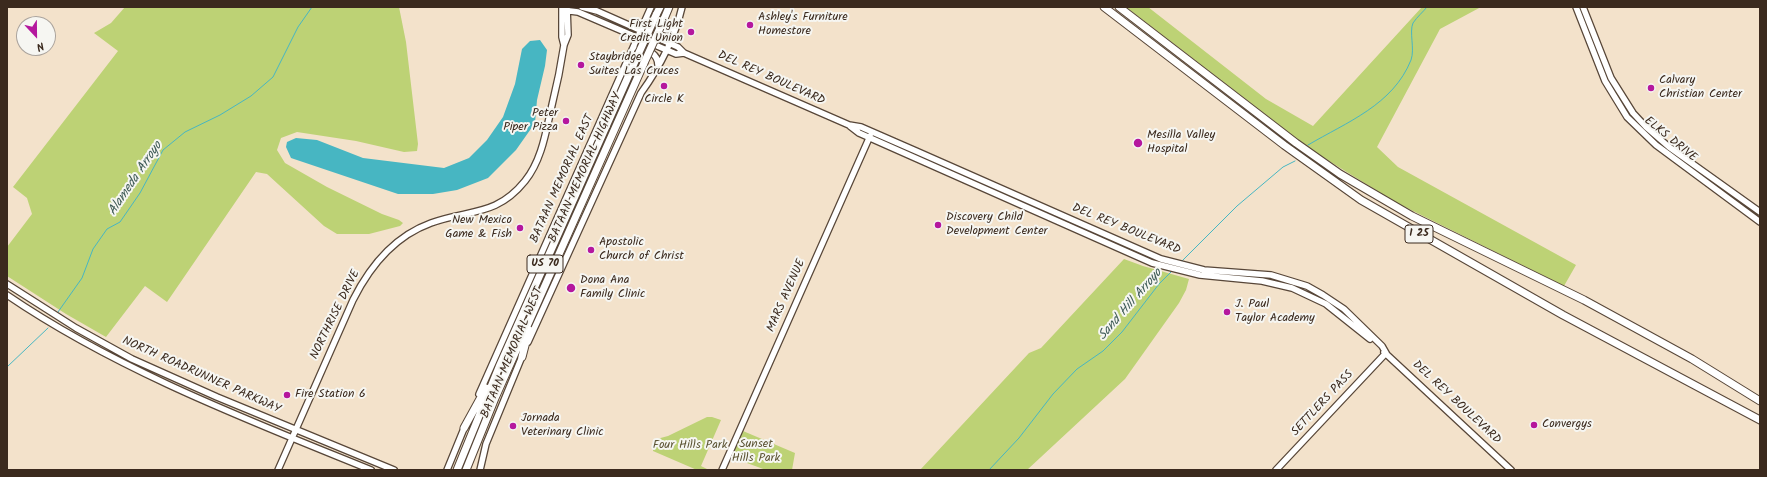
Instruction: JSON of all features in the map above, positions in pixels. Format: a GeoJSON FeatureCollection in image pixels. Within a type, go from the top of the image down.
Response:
{"type":"FeatureCollection","features":[{"type":"Feature","properties":{"kind":"highway","name":"BATAAN MEMORIAL HIGHWAY"},"geometry":{"type":"LineString","coordinates":[[457,470],[499,367],[660,7]]}},
{"type":"Feature","properties":{"kind":"highway","name":"BATAAN MEMORIAL HIGHWAY"},"geometry":{"type":"LineString","coordinates":[[466,470],[495,398],[669,7]]}},
{"type":"Feature","properties":{"kind":"highway","name":"I 25"},"geometry":{"type":"LineString","coordinates":[[1104,7],[1284,145],[1361,200],[1562,315],[1760,420]]}},
{"type":"Feature","properties":{"kind":"highway","name":"I 25"},"geometry":{"type":"LineString","coordinates":[[1119,7],[1296,143],[1340,174],[1412,216],[1584,300],[1692,359],[1760,401]]}},
{"type":"Feature","properties":{"kind":"highway"},"geometry":{"type":"LineString","coordinates":[[522,357],[536,308]]}},
{"type":"Feature","properties":{"kind":"highway"},"geometry":{"type":"LineString","coordinates":[[464,428],[499,367]]}},
{"type":"Feature","properties":{"kind":"main road","name":"DEL REY BOULEVARD"},"geometry":{"type":"LineString","coordinates":[[582,7],[597,11],[680,48],[684,53],[849,125],[859,133],[871,135],[954,168],[977,185],[1147,260],[1188,273],[1215,278],[1268,282],[1298,290],[1331,307],[1386,353],[1511,470]]}},
{"type":"Feature","properties":{"kind":"main road"},"geometry":{"type":"LineString","coordinates":[[591,7],[597,11]]}},
{"type":"Feature","properties":{"kind":"main road","name":"BATAAN MEMORIAL EAST"},"geometry":{"type":"LineString","coordinates":[[447,470],[464,428],[651,7]]}},
{"type":"Feature","properties":{"kind":"main road","name":"BATAAN MEMORIAL WEST"},"geometry":{"type":"LineString","coordinates":[[480,470],[486,444],[522,357],[620,136],[641,92],[653,76],[669,43],[682,7]]}},
{"type":"Feature","properties":{"kind":"main road","name":"ELKS DRIVE"},"geometry":{"type":"LineString","coordinates":[[1576,7],[1605,81],[1627,117],[1656,145],[1760,222]]}},
{"type":"Feature","properties":{"kind":"main road","name":"ELKS DRIVE"},"geometry":{"type":"LineString","coordinates":[[1583,7],[1612,78],[1632,113],[1669,147],[1760,212]]}},
{"type":"Feature","properties":{"kind":"main road","name":"DEL REY BOULEVARD"},"geometry":{"type":"LineString","coordinates":[[565,9],[600,20],[678,54],[684,53]]}},
{"type":"Feature","properties":{"kind":"main road","name":"NORTHRISE DRIVE"},"geometry":{"type":"LineString","coordinates":[[278,470],[291,436],[358,291],[378,260],[403,238],[416,230],[440,220],[474,214],[493,207],[508,198],[526,180],[539,158],[564,45],[568,35],[565,9]]}},
{"type":"Feature","properties":{"kind":"main road"},"geometry":{"type":"LineString","coordinates":[[600,20],[603,14]]}},
{"type":"Feature","properties":{"kind":"main road"},"geometry":{"type":"LineString","coordinates":[[648,16],[651,24],[662,30],[669,30],[676,26]]}},
{"type":"Feature","properties":{"kind":"main road"},"geometry":{"type":"LineString","coordinates":[[632,52],[637,49],[642,49],[652,53],[656,57],[658,65]]}},
{"type":"Feature","properties":{"kind":"main road","name":"DEL REY BOULEVARD"},"geometry":{"type":"LineString","coordinates":[[871,135],[952,174],[962,175],[1005,190],[1161,259],[1204,270],[1271,276],[1307,286],[1344,309],[1382,346],[1386,353]]}},
{"type":"Feature","properties":{"kind":"main road","name":"MARS AVENUE"},"geometry":{"type":"LineString","coordinates":[[722,470],[871,135]]}},
{"type":"Feature","properties":{"kind":"main road"},"geometry":{"type":"LineString","coordinates":[[952,174],[954,168]]}},
{"type":"Feature","properties":{"kind":"main road"},"geometry":{"type":"LineString","coordinates":[[977,185],[983,185],[1000,192],[1005,190],[1009,199],[1025,199]]}},
{"type":"Feature","properties":{"kind":"main road","name":"NORTH ROADRUNNER PARKWAY"},"geometry":{"type":"LineString","coordinates":[[7,284],[76,328],[132,359],[381,467],[394,470]]}},
{"type":"Feature","properties":{"kind":"main road","name":"NORTH ROADRUNNER PARKWAY"},"geometry":{"type":"LineString","coordinates":[[7,295],[65,332],[178,389],[372,470]]}},
{"type":"Feature","properties":{"kind":"main road","name":"SETTLERS PASS"},"geometry":{"type":"LineString","coordinates":[[1276,470],[1386,353]]}},
{"type":"Feature","properties":{"kind":"main road"},"geometry":{"type":"LineString","coordinates":[[337,456],[340,448]]}},
{"type":"Feature","properties":{"kind":"green space"},"geometry":{"type":"Polygon","coordinates":[[[125,7],[399,7],[406,42],[418,144],[417,151],[404,152],[356,141],[297,132],[281,138],[277,150],[285,163],[327,187],[403,223],[400,226],[369,234],[337,234],[324,226],[267,174],[256,172],[167,302],[145,286],[106,337],[66,314],[7,276],[7,247],[32,214],[27,198],[13,187],[118,51],[94,33],[111,23],[125,7]]]}},
{"type":"Feature","properties":{"kind":"green space"},"geometry":{"type":"Polygon","coordinates":[[[1126,7],[1148,7],[1266,99],[1313,126],[1422,7],[1481,7],[1440,29],[1377,147],[1398,167],[1576,265],[1564,286],[1395,202],[1313,151],[1126,7]]]}},
{"type":"Feature","properties":{"kind":"green space"},"geometry":{"type":"Polygon","coordinates":[[[1124,259],[1189,279],[1186,290],[1179,303],[1125,379],[1027,470],[920,470],[1029,353],[1041,348],[1124,259]]]}},
{"type":"Feature","properties":{"kind":"green space","name":"Four Hills Park"},"geometry":{"type":"Polygon","coordinates":[[[707,417],[721,420],[701,466],[709,470],[697,470],[653,451],[653,440],[668,436],[707,417]]]}},
{"type":"Feature","properties":{"kind":"green space","name":"Sunset Hills Park"},"geometry":{"type":"Polygon","coordinates":[[[743,431],[795,453],[792,470],[766,470],[736,459],[733,453],[743,431]]]}},
{"type":"Feature","properties":{"kind":"water"},"geometry":{"type":"Polygon","coordinates":[[[540,40],[547,50],[537,100],[535,123],[516,150],[488,178],[457,190],[433,194],[398,194],[291,158],[286,147],[287,142],[296,138],[317,140],[363,158],[444,168],[469,158],[487,140],[503,117],[515,84],[522,49],[530,41],[540,40]]]}},
{"type":"Feature","properties":{"kind":"waterway","name":"Alameda Arroyo"},"geometry":{"type":"LineString","coordinates":[[58,312],[82,278],[93,249],[107,229],[120,222],[140,193],[163,150],[185,132],[220,115],[251,96],[273,77],[298,27],[312,7]]}},
{"type":"Feature","properties":{"kind":"waterway","name":"Sand Hill Arroyo"},"geometry":{"type":"LineString","coordinates":[[1308,145],[1367,111],[1381,101],[1393,89],[1403,76],[1411,60],[1413,23],[1427,7]]}},
{"type":"Feature","properties":{"kind":"waterway","name":"Sand Hill Arroyo"},"geometry":{"type":"LineString","coordinates":[[1182,261],[1237,206],[1283,167],[1295,161]]}},
{"type":"Feature","properties":{"kind":"waterway","name":"Sand Hill Arroyo"},"geometry":{"type":"LineString","coordinates":[[989,470],[1019,438],[1053,394],[1077,369],[1103,351],[1122,332],[1159,284],[1173,270]]}},
{"type":"Feature","properties":{"kind":"waterway","name":"Alameda Arroyo"},"geometry":{"type":"LineString","coordinates":[[7,367],[48,328]]}},
{"type":"Feature","properties":{"kind":"place","name":"Ashley's Furniture Homestore"},"geometry":{"type":"Point","coordinates":[750,25]}},
{"type":"Feature","properties":{"kind":"place","name":"First Light Credit Union"},"geometry":{"type":"Point","coordinates":[691,32]}},
{"type":"Feature","properties":{"kind":"place","name":"Staybridge Suites Las Cruces"},"geometry":{"type":"Point","coordinates":[581,65]}},
{"type":"Feature","properties":{"kind":"place","name":"Circle K"},"geometry":{"type":"Point","coordinates":[664,86]}},
{"type":"Feature","properties":{"kind":"place","name":"Calvary Christian Center"},"geometry":{"type":"Point","coordinates":[1651,88]}},
{"type":"Feature","properties":{"kind":"place","name":"Peter Piper Pizza"},"geometry":{"type":"Point","coordinates":[566,121]}},
{"type":"Feature","properties":{"kind":"place","name":"Mesilla Valley Hospital"},"geometry":{"type":"Point","coordinates":[1138,143]}},
{"type":"Feature","properties":{"kind":"place","name":"Discovery Child Development Center"},"geometry":{"type":"Point","coordinates":[938,225]}},
{"type":"Feature","properties":{"kind":"place","name":"New Mexico Game & Fish"},"geometry":{"type":"Point","coordinates":[520,228]}},
{"type":"Feature","properties":{"kind":"place","name":"Apostolic Church of Christ"},"geometry":{"type":"Point","coordinates":[591,250]}},
{"type":"Feature","properties":{"kind":"place","name":"Dona Ana Family Clinic"},"geometry":{"type":"Point","coordinates":[571,288]}},
{"type":"Feature","properties":{"kind":"place","name":"J. Paul Taylor Academy"},"geometry":{"type":"Point","coordinates":[1227,312]}},
{"type":"Feature","properties":{"kind":"place","name":"Fire Station 6"},"geometry":{"type":"Point","coordinates":[287,395]}},
{"type":"Feature","properties":{"kind":"place","name":"Convergys"},"geometry":{"type":"Point","coordinates":[1534,425]}},
{"type":"Feature","properties":{"kind":"place","name":"Jornada Veterinary Clinic"},"geometry":{"type":"Point","coordinates":[513,426]}}]}
